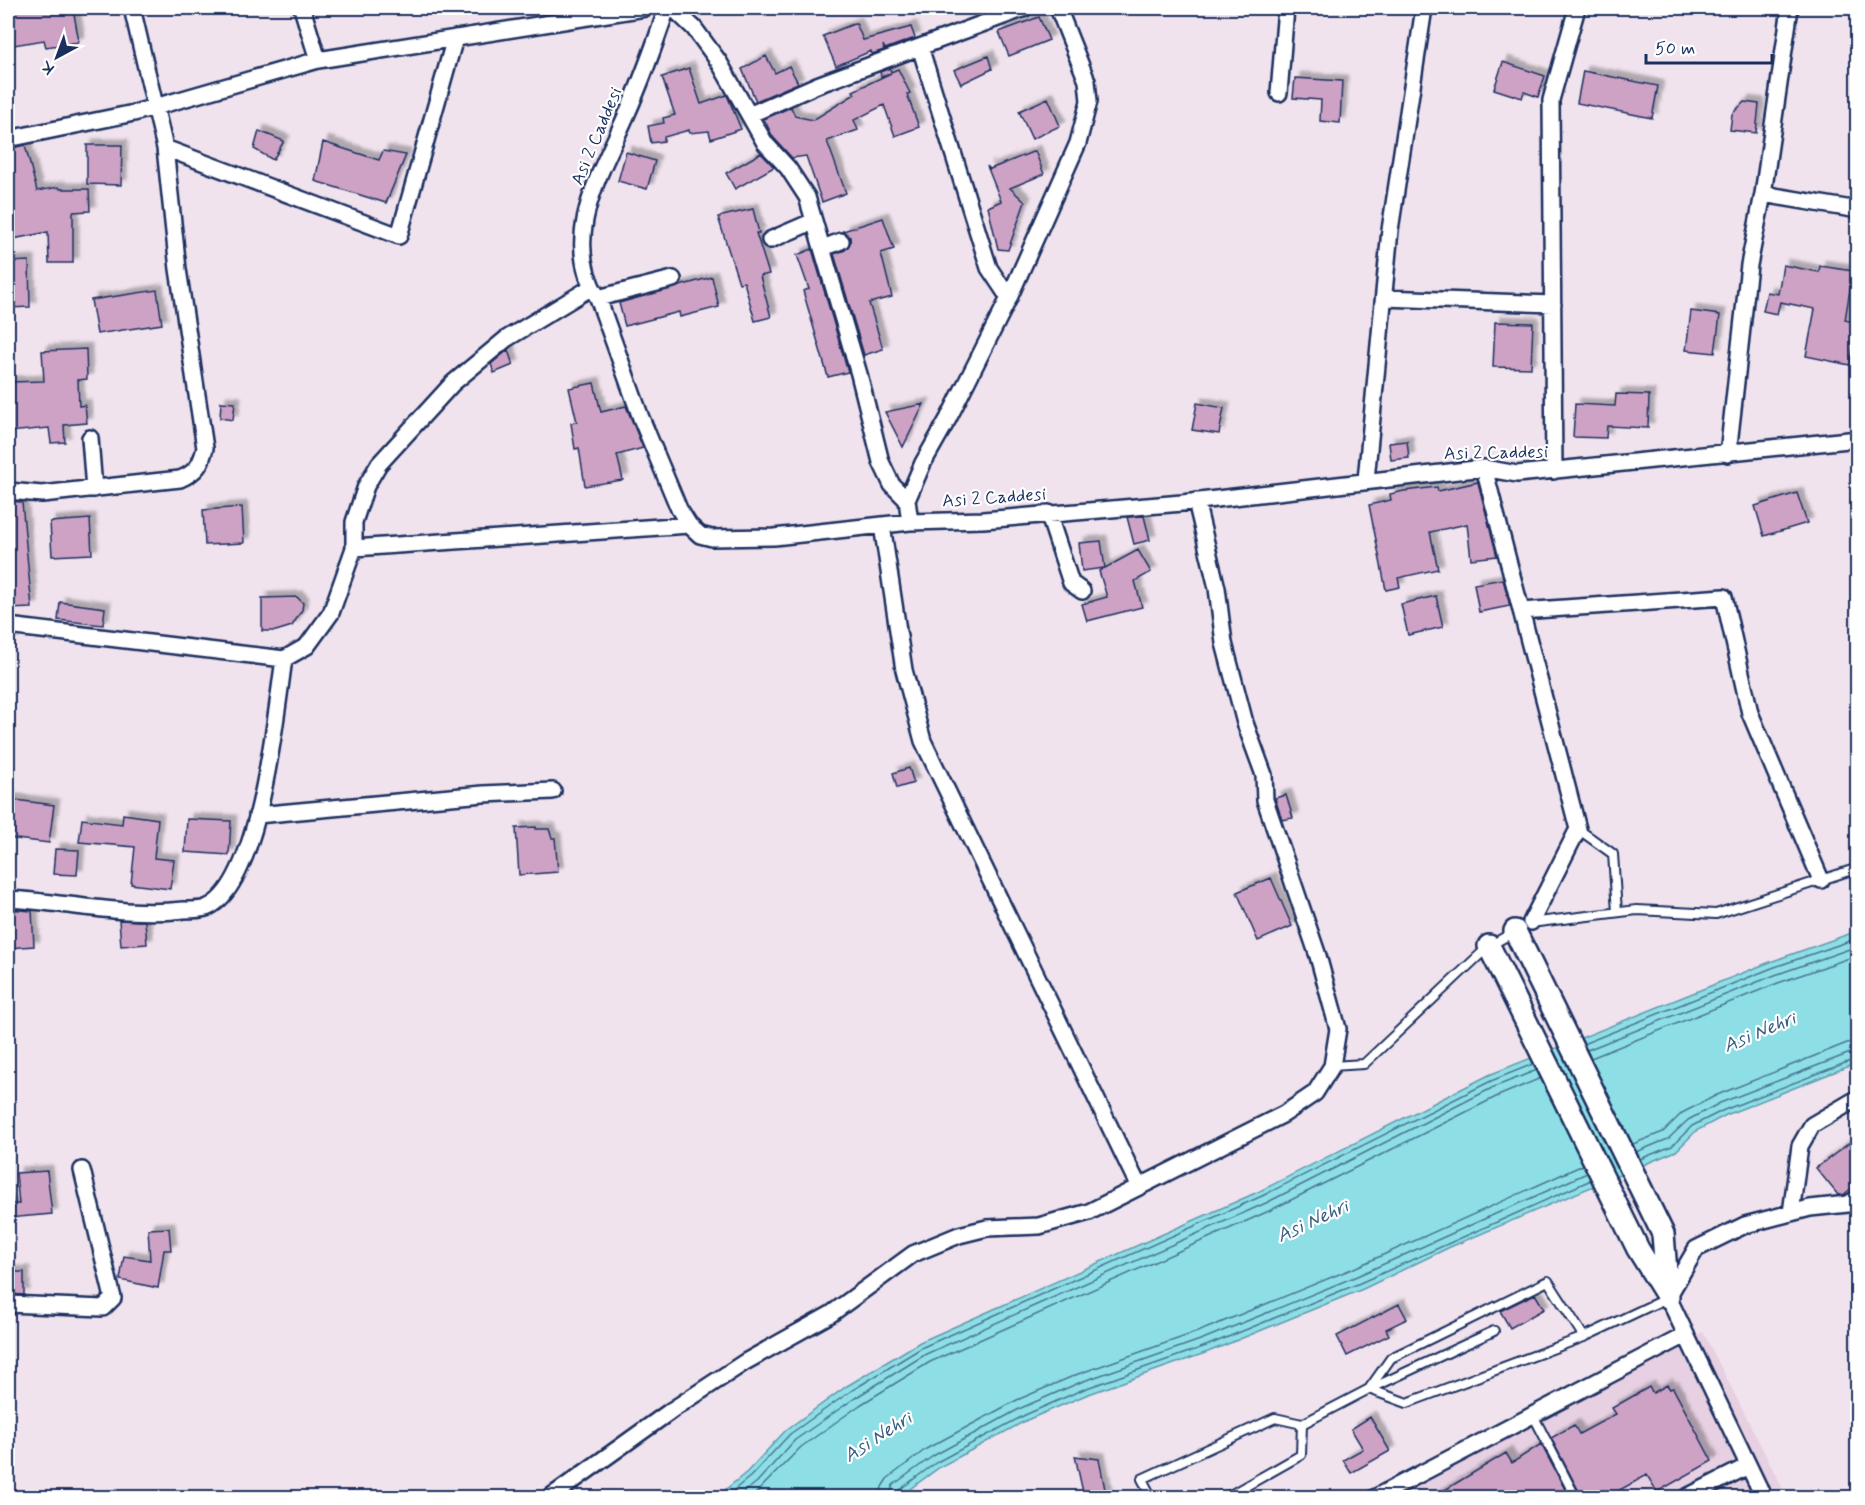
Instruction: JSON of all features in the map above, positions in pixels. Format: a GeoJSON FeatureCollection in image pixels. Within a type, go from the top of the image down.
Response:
{"type":"FeatureCollection","features":[{"type":"Feature","properties":{"kind":"street"},"geometry":{"type":"LineString","coordinates":[[8,491],[42,494],[180,479],[192,474],[201,464],[205,448],[178,269],[165,148],[157,105],[132,8]]}},
{"type":"Feature","properties":{"kind":"street"},"geometry":{"type":"LineString","coordinates":[[302,8],[318,60]]}},
{"type":"Feature","properties":{"kind":"street"},"geometry":{"type":"LineString","coordinates":[[8,139],[134,113],[318,60],[645,8]]}},
{"type":"Feature","properties":{"kind":"street","name":"Asi 2 Caddesi"},"geometry":{"type":"LineString","coordinates":[[667,8],[627,115],[595,181],[585,217],[583,261],[641,418],[679,509],[689,525],[700,535],[774,537],[910,522],[983,520],[1196,501],[1484,468],[1517,474],[1857,439]]}},
{"type":"Feature","properties":{"kind":"street"},"geometry":{"type":"LineString","coordinates":[[673,8],[694,28],[719,62],[751,114],[765,143],[788,168],[807,197],[881,462],[892,485],[907,500]]}},
{"type":"Feature","properties":{"kind":"street"},"geometry":{"type":"LineString","coordinates":[[751,114],[818,85],[1025,8]]}},
{"type":"Feature","properties":{"kind":"street"},"geometry":{"type":"LineString","coordinates":[[910,522],[907,500],[923,463],[948,419],[1009,297],[1078,143],[1089,101],[1087,81],[1058,8]]}},
{"type":"Feature","properties":{"kind":"street"},"geometry":{"type":"LineString","coordinates":[[1279,93],[1286,8]]}},
{"type":"Feature","properties":{"kind":"street"},"geometry":{"type":"LineString","coordinates":[[1366,480],[1390,230],[1424,8]]}},
{"type":"Feature","properties":{"kind":"street"},"geometry":{"type":"LineString","coordinates":[[1554,471],[1551,100],[1576,8]]}},
{"type":"Feature","properties":{"kind":"street"},"geometry":{"type":"LineString","coordinates":[[1728,454],[1749,265],[1763,194],[1790,8]]}},
{"type":"Feature","properties":{"kind":"street"},"geometry":{"type":"LineString","coordinates":[[165,148],[399,236],[455,38]]}},
{"type":"Feature","properties":{"kind":"street"},"geometry":{"type":"LineString","coordinates":[[920,47],[989,268],[1009,297]]}},
{"type":"Feature","properties":{"kind":"street"},"geometry":{"type":"LineString","coordinates":[[1763,194],[1857,210]]}},
{"type":"Feature","properties":{"kind":"street"},"geometry":{"type":"LineString","coordinates":[[770,240],[814,221]]}},
{"type":"Feature","properties":{"kind":"street"},"geometry":{"type":"LineString","coordinates":[[823,248],[842,241]]}},
{"type":"Feature","properties":{"kind":"street"},"geometry":{"type":"LineString","coordinates":[[8,626],[284,658],[307,646],[331,613],[354,548],[354,522],[366,486],[379,464],[453,383],[506,339],[595,293],[673,279]]}},
{"type":"Feature","properties":{"kind":"street"},"geometry":{"type":"LineString","coordinates":[[1384,298],[1553,303]]}},
{"type":"Feature","properties":{"kind":"street"},"geometry":{"type":"LineString","coordinates":[[90,438],[94,489]]}},
{"type":"Feature","properties":{"kind":"street"},"geometry":{"type":"LineString","coordinates":[[1484,468],[1578,829],[1523,927],[1663,1234],[1668,1298]]}},
{"type":"Feature","properties":{"kind":"street"},"geometry":{"type":"LineString","coordinates":[[549,1497],[672,1410],[745,1362],[831,1314],[913,1254],[958,1235],[987,1228],[1039,1226],[1089,1212],[1284,1114],[1315,1094],[1332,1066],[1338,1029],[1318,956],[1280,838],[1265,800],[1264,776],[1245,723],[1224,643],[1217,588],[1196,501]]}},
{"type":"Feature","properties":{"kind":"street"},"geometry":{"type":"LineString","coordinates":[[1048,513],[1071,583],[1082,591]]}},
{"type":"Feature","properties":{"kind":"street"},"geometry":{"type":"LineString","coordinates":[[354,548],[689,525]]}},
{"type":"Feature","properties":{"kind":"street"},"geometry":{"type":"LineString","coordinates":[[882,525],[903,670],[923,741],[1139,1187]]}},
{"type":"Feature","properties":{"kind":"street"},"geometry":{"type":"LineString","coordinates":[[1521,611],[1724,597],[1750,713],[1821,880]]}},
{"type":"Feature","properties":{"kind":"street"},"geometry":{"type":"LineString","coordinates":[[8,899],[158,913],[206,908],[221,898],[238,876],[250,845],[284,658]]}},
{"type":"Feature","properties":{"kind":"street"},"geometry":{"type":"LineString","coordinates":[[257,815],[483,794],[553,791]]}},
{"type":"Feature","properties":{"kind":"street"},"geometry":{"type":"LineString","coordinates":[[1489,946],[1638,1249],[1668,1298],[1764,1497]]}},
{"type":"Feature","properties":{"kind":"street"},"geometry":{"type":"LineString","coordinates":[[1791,1213],[1800,1146],[1812,1125],[1857,1098]]}},
{"type":"Feature","properties":{"kind":"street"},"geometry":{"type":"LineString","coordinates":[[8,1304],[103,1308],[113,1298],[82,1170]]}},
{"type":"Feature","properties":{"kind":"street"},"geometry":{"type":"LineString","coordinates":[[1668,1298],[1696,1249],[1745,1225],[1791,1213],[1848,1204],[1857,1198]]}},
{"type":"Feature","properties":{"kind":"street"},"geometry":{"type":"LineString","coordinates":[[1383,1495],[1686,1335]]}},
{"type":"Feature","properties":{"kind":"street"},"geometry":{"type":"LineString","coordinates":[[1685,1497],[1748,1466]]}},
{"type":"Feature","properties":{"kind":"lane"},"geometry":{"type":"LineString","coordinates":[[1578,829],[1613,854],[1617,912]]}},
{"type":"Feature","properties":{"kind":"lane"},"geometry":{"type":"LineString","coordinates":[[1332,1066],[1364,1064],[1489,946],[1523,927],[1637,910],[1716,914],[1857,868]]}},
{"type":"Feature","properties":{"kind":"lane"},"geometry":{"type":"LineString","coordinates":[[1369,1389],[1391,1358],[1548,1281],[1584,1337]]}},
{"type":"Feature","properties":{"kind":"lane"},"geometry":{"type":"LineString","coordinates":[[1369,1389],[1407,1403],[1584,1337],[1668,1298]]}},
{"type":"Feature","properties":{"kind":"lane"},"geometry":{"type":"LineString","coordinates":[[1152,1497],[1142,1479],[1275,1418],[1302,1424],[1369,1389],[1494,1331]]}},
{"type":"Feature","properties":{"kind":"lane"},"geometry":{"type":"LineString","coordinates":[[1533,1415],[1576,1497]]}},
{"type":"Feature","properties":{"kind":"lane"},"geometry":{"type":"LineString","coordinates":[[1225,1497],[1301,1455],[1302,1424]]}},
{"type":"Feature","properties":{"kind":"shaded area"},"geometry":{"type":"Polygon","coordinates":[[[1703,1332],[1787,1497],[1365,1498],[1703,1332]]]}},
{"type":"Feature","properties":{"kind":"water","name":"Asi Nehri"},"geometry":{"type":"Polygon","coordinates":[[[1857,931],[1857,1063],[1726,1115],[1696,1131],[1676,1151],[1450,1247],[1363,1289],[1208,1352],[1086,1395],[1027,1420],[940,1467],[899,1497],[715,1498],[747,1472],[786,1430],[847,1386],[920,1342],[1260,1191],[1489,1075],[1770,962],[1857,931]]]}},
{"type":"Feature","properties":{"kind":"building"},"geometry":{"type":"Polygon","coordinates":[[[8,8],[73,8],[79,42],[46,47],[44,40],[14,45],[13,40],[8,41],[8,8]]]}},
{"type":"Feature","properties":{"kind":"building"},"geometry":{"type":"Polygon","coordinates":[[[1039,17],[1049,40],[1009,56],[999,32],[1039,17]]]}},
{"type":"Feature","properties":{"kind":"building"},"geometry":{"type":"Polygon","coordinates":[[[856,23],[863,40],[911,27],[915,38],[885,49],[883,45],[884,50],[872,54],[871,51],[836,66],[823,36],[856,23]]]}},
{"type":"Feature","properties":{"kind":"building"},"geometry":{"type":"Polygon","coordinates":[[[766,56],[775,73],[789,66],[798,83],[756,101],[742,69],[766,56]]]}},
{"type":"Feature","properties":{"kind":"building"},"geometry":{"type":"Polygon","coordinates":[[[988,56],[992,69],[961,84],[954,70],[988,56]]]}},
{"type":"Feature","properties":{"kind":"building"},"geometry":{"type":"Polygon","coordinates":[[[1503,62],[1545,76],[1538,97],[1524,92],[1522,98],[1494,89],[1503,62]]]}},
{"type":"Feature","properties":{"kind":"building"},"geometry":{"type":"Polygon","coordinates":[[[689,68],[701,104],[727,95],[741,129],[711,139],[709,131],[689,133],[689,130],[664,137],[664,141],[651,143],[648,126],[664,123],[663,118],[675,115],[662,77],[689,68]]]}},
{"type":"Feature","properties":{"kind":"building"},"geometry":{"type":"Polygon","coordinates":[[[890,68],[891,72],[898,69],[910,93],[907,94],[919,127],[895,136],[884,105],[854,120],[858,130],[827,141],[846,193],[822,202],[806,156],[792,158],[773,137],[764,119],[791,107],[795,116],[813,120],[855,94],[853,91],[891,73],[881,76],[880,72],[890,68]]]}},
{"type":"Feature","properties":{"kind":"building"},"geometry":{"type":"Polygon","coordinates":[[[1583,71],[1658,86],[1652,118],[1577,103],[1583,71]]]}},
{"type":"Feature","properties":{"kind":"building"},"geometry":{"type":"Polygon","coordinates":[[[1295,78],[1342,81],[1340,123],[1320,121],[1321,100],[1293,98],[1295,78]]]}},
{"type":"Feature","properties":{"kind":"building"},"geometry":{"type":"Polygon","coordinates":[[[1048,98],[1060,126],[1032,139],[1019,111],[1048,98]]]}},
{"type":"Feature","properties":{"kind":"building"},"geometry":{"type":"Polygon","coordinates":[[[1744,102],[1759,104],[1756,133],[1730,130],[1732,114],[1744,102]]]}},
{"type":"Feature","properties":{"kind":"building"},"geometry":{"type":"Polygon","coordinates":[[[259,131],[284,141],[273,160],[254,149],[259,131]]]}},
{"type":"Feature","properties":{"kind":"building"},"geometry":{"type":"Polygon","coordinates":[[[323,142],[379,160],[383,151],[406,155],[386,203],[315,181],[323,142]]]}},
{"type":"Feature","properties":{"kind":"building"},"geometry":{"type":"Polygon","coordinates":[[[25,145],[37,191],[59,187],[60,189],[89,189],[90,211],[73,212],[73,263],[49,263],[48,232],[8,240],[8,149],[25,145]]]}},
{"type":"Feature","properties":{"kind":"building"},"geometry":{"type":"Polygon","coordinates":[[[87,145],[122,145],[121,185],[87,184],[87,145]]]}},
{"type":"Feature","properties":{"kind":"building"},"geometry":{"type":"Polygon","coordinates":[[[1035,151],[1044,174],[1010,188],[1025,202],[1008,250],[998,249],[988,207],[1001,201],[987,166],[990,169],[1035,151]]]}},
{"type":"Feature","properties":{"kind":"building"},"geometry":{"type":"Polygon","coordinates":[[[626,152],[655,161],[647,189],[618,181],[626,152]]]}},
{"type":"Feature","properties":{"kind":"building"},"geometry":{"type":"Polygon","coordinates":[[[761,153],[774,167],[735,189],[726,173],[761,153]]]}},
{"type":"Feature","properties":{"kind":"building"},"geometry":{"type":"Polygon","coordinates":[[[753,209],[759,233],[756,233],[769,274],[760,276],[771,317],[755,321],[744,282],[739,283],[718,217],[753,209]]]}},
{"type":"Feature","properties":{"kind":"building"},"geometry":{"type":"Polygon","coordinates":[[[883,218],[894,249],[881,253],[892,297],[869,303],[883,349],[864,355],[834,254],[845,250],[850,243],[850,237],[843,231],[883,218]]]}},
{"type":"Feature","properties":{"kind":"building"},"geometry":{"type":"Polygon","coordinates":[[[812,249],[848,372],[828,377],[803,291],[809,289],[797,255],[812,249]]]}},
{"type":"Feature","properties":{"kind":"building"},"geometry":{"type":"Polygon","coordinates":[[[29,261],[30,307],[8,308],[8,262],[29,261]]]}},
{"type":"Feature","properties":{"kind":"building"},"geometry":{"type":"Polygon","coordinates":[[[1783,265],[1819,272],[1820,266],[1853,271],[1845,320],[1857,323],[1850,365],[1806,356],[1815,309],[1780,302],[1777,314],[1763,311],[1767,292],[1778,294],[1783,265]]]}},
{"type":"Feature","properties":{"kind":"building"},"geometry":{"type":"Polygon","coordinates":[[[712,277],[719,307],[680,317],[679,312],[625,326],[619,303],[712,277]]]}},
{"type":"Feature","properties":{"kind":"building"},"geometry":{"type":"Polygon","coordinates":[[[157,290],[162,324],[97,334],[91,300],[157,290]]]}},
{"type":"Feature","properties":{"kind":"building"},"geometry":{"type":"Polygon","coordinates":[[[1691,311],[1720,315],[1715,353],[1686,350],[1691,311]]]}},
{"type":"Feature","properties":{"kind":"building"},"geometry":{"type":"Polygon","coordinates":[[[1495,322],[1533,323],[1531,368],[1493,367],[1495,322]]]}},
{"type":"Feature","properties":{"kind":"building"},"geometry":{"type":"Polygon","coordinates":[[[86,349],[87,379],[78,380],[79,406],[85,405],[87,423],[64,425],[65,442],[51,443],[49,428],[9,432],[8,382],[44,381],[42,351],[86,349]]]}},
{"type":"Feature","properties":{"kind":"building"},"geometry":{"type":"Polygon","coordinates":[[[508,350],[513,365],[494,373],[491,364],[508,350]]]}},
{"type":"Feature","properties":{"kind":"building"},"geometry":{"type":"Polygon","coordinates":[[[594,383],[601,412],[626,406],[643,448],[617,455],[623,480],[585,486],[579,448],[575,449],[571,423],[577,422],[569,388],[594,383]]]}},
{"type":"Feature","properties":{"kind":"building"},"geometry":{"type":"Polygon","coordinates":[[[1616,394],[1649,395],[1648,428],[1607,426],[1606,438],[1573,437],[1575,404],[1615,406],[1616,394]]]}},
{"type":"Feature","properties":{"kind":"building"},"geometry":{"type":"Polygon","coordinates":[[[221,402],[235,403],[233,420],[220,418],[221,402]]]}},
{"type":"Feature","properties":{"kind":"building"},"geometry":{"type":"Polygon","coordinates":[[[1197,403],[1224,408],[1219,434],[1192,430],[1197,403]]]}},
{"type":"Feature","properties":{"kind":"building"},"geometry":{"type":"Polygon","coordinates":[[[924,404],[903,447],[885,412],[924,404]]]}},
{"type":"Feature","properties":{"kind":"building"},"geometry":{"type":"Polygon","coordinates":[[[1407,441],[1409,458],[1391,460],[1389,443],[1407,441]]]}},
{"type":"Feature","properties":{"kind":"building"},"geometry":{"type":"Polygon","coordinates":[[[1478,482],[1497,556],[1471,559],[1467,524],[1430,532],[1438,569],[1398,578],[1400,587],[1386,590],[1369,505],[1391,500],[1390,494],[1404,491],[1437,487],[1438,491],[1478,482]]]}},
{"type":"Feature","properties":{"kind":"building"},"geometry":{"type":"Polygon","coordinates":[[[1797,493],[1807,523],[1764,536],[1755,506],[1797,493]]]}},
{"type":"Feature","properties":{"kind":"building"},"geometry":{"type":"Polygon","coordinates":[[[8,501],[22,502],[32,608],[8,609],[8,501]]]}},
{"type":"Feature","properties":{"kind":"building"},"geometry":{"type":"Polygon","coordinates":[[[242,507],[244,543],[205,545],[203,510],[242,507]]]}},
{"type":"Feature","properties":{"kind":"building"},"geometry":{"type":"Polygon","coordinates":[[[1144,516],[1150,540],[1134,544],[1127,517],[1144,516]]]}},
{"type":"Feature","properties":{"kind":"building"},"geometry":{"type":"Polygon","coordinates":[[[90,519],[92,554],[52,556],[50,522],[90,519]]]}},
{"type":"Feature","properties":{"kind":"building"},"geometry":{"type":"Polygon","coordinates":[[[1101,541],[1105,568],[1138,550],[1151,572],[1135,581],[1142,607],[1087,621],[1082,604],[1107,597],[1099,571],[1104,568],[1082,571],[1079,543],[1101,541]]]}},
{"type":"Feature","properties":{"kind":"building"},"geometry":{"type":"Polygon","coordinates":[[[1503,579],[1510,606],[1479,612],[1474,584],[1503,579]]]}},
{"type":"Feature","properties":{"kind":"building"},"geometry":{"type":"Polygon","coordinates":[[[1436,596],[1443,627],[1408,635],[1401,604],[1436,596]]]}},
{"type":"Feature","properties":{"kind":"building"},"geometry":{"type":"Polygon","coordinates":[[[297,597],[303,603],[302,610],[292,626],[276,631],[262,631],[262,598],[297,597]]]}},
{"type":"Feature","properties":{"kind":"building"},"geometry":{"type":"Polygon","coordinates":[[[60,602],[105,608],[103,625],[58,620],[60,602]]]}},
{"type":"Feature","properties":{"kind":"building"},"geometry":{"type":"Polygon","coordinates":[[[909,768],[914,783],[897,788],[893,773],[909,768]]]}},
{"type":"Feature","properties":{"kind":"building"},"geometry":{"type":"Polygon","coordinates":[[[1286,795],[1293,818],[1282,820],[1275,798],[1286,795]]]}},
{"type":"Feature","properties":{"kind":"building"},"geometry":{"type":"Polygon","coordinates":[[[8,799],[54,805],[49,843],[8,838],[8,799]]]}},
{"type":"Feature","properties":{"kind":"building"},"geometry":{"type":"Polygon","coordinates":[[[123,814],[158,819],[154,858],[174,860],[170,889],[131,884],[135,847],[79,842],[82,819],[122,824],[123,814]]]}},
{"type":"Feature","properties":{"kind":"building"},"geometry":{"type":"Polygon","coordinates":[[[187,819],[231,821],[229,855],[185,852],[187,819]]]}},
{"type":"Feature","properties":{"kind":"building"},"geometry":{"type":"Polygon","coordinates":[[[536,827],[536,829],[549,829],[552,838],[555,838],[558,872],[519,875],[516,828],[536,827]]]}},
{"type":"Feature","properties":{"kind":"building"},"geometry":{"type":"Polygon","coordinates":[[[55,849],[79,850],[77,875],[53,874],[55,849]]]}},
{"type":"Feature","properties":{"kind":"building"},"geometry":{"type":"Polygon","coordinates":[[[1271,878],[1292,926],[1258,941],[1237,892],[1271,878]]]}},
{"type":"Feature","properties":{"kind":"building"},"geometry":{"type":"Polygon","coordinates":[[[8,909],[32,911],[34,946],[8,948],[8,909]]]}},
{"type":"Feature","properties":{"kind":"building"},"geometry":{"type":"Polygon","coordinates":[[[119,920],[145,921],[147,944],[121,946],[119,920]]]}},
{"type":"Feature","properties":{"kind":"building"},"geometry":{"type":"Polygon","coordinates":[[[1852,1141],[1857,1148],[1857,1184],[1843,1195],[1838,1195],[1816,1168],[1852,1141]]]}},
{"type":"Feature","properties":{"kind":"building"},"geometry":{"type":"Polygon","coordinates":[[[47,1171],[52,1214],[8,1218],[8,1204],[19,1204],[16,1173],[47,1171]]]}},
{"type":"Feature","properties":{"kind":"building"},"geometry":{"type":"Polygon","coordinates":[[[169,1228],[171,1250],[164,1250],[158,1288],[120,1280],[124,1256],[150,1260],[148,1229],[169,1228]]]}},
{"type":"Feature","properties":{"kind":"building"},"geometry":{"type":"Polygon","coordinates":[[[8,1272],[24,1272],[24,1295],[8,1294],[8,1272]]]}},
{"type":"Feature","properties":{"kind":"building"},"geometry":{"type":"Polygon","coordinates":[[[1535,1294],[1544,1309],[1510,1328],[1500,1311],[1535,1294]]]}},
{"type":"Feature","properties":{"kind":"building"},"geometry":{"type":"Polygon","coordinates":[[[1399,1304],[1407,1319],[1386,1329],[1389,1335],[1347,1356],[1337,1336],[1399,1304]]]}},
{"type":"Feature","properties":{"kind":"building"},"geometry":{"type":"Polygon","coordinates":[[[1667,1385],[1670,1389],[1673,1388],[1712,1461],[1657,1492],[1647,1475],[1607,1497],[1582,1497],[1551,1438],[1574,1425],[1579,1434],[1616,1414],[1612,1408],[1649,1387],[1653,1393],[1667,1385]]]}},
{"type":"Feature","properties":{"kind":"building"},"geometry":{"type":"Polygon","coordinates":[[[1370,1417],[1390,1451],[1351,1473],[1343,1460],[1363,1449],[1351,1429],[1370,1417]]]}},
{"type":"Feature","properties":{"kind":"building"},"geometry":{"type":"Polygon","coordinates":[[[1541,1444],[1569,1497],[1433,1497],[1506,1453],[1512,1463],[1541,1444]]]}},
{"type":"Feature","properties":{"kind":"building"},"geometry":{"type":"Polygon","coordinates":[[[1075,1456],[1099,1459],[1106,1494],[1084,1497],[1075,1456]]]}}]}
